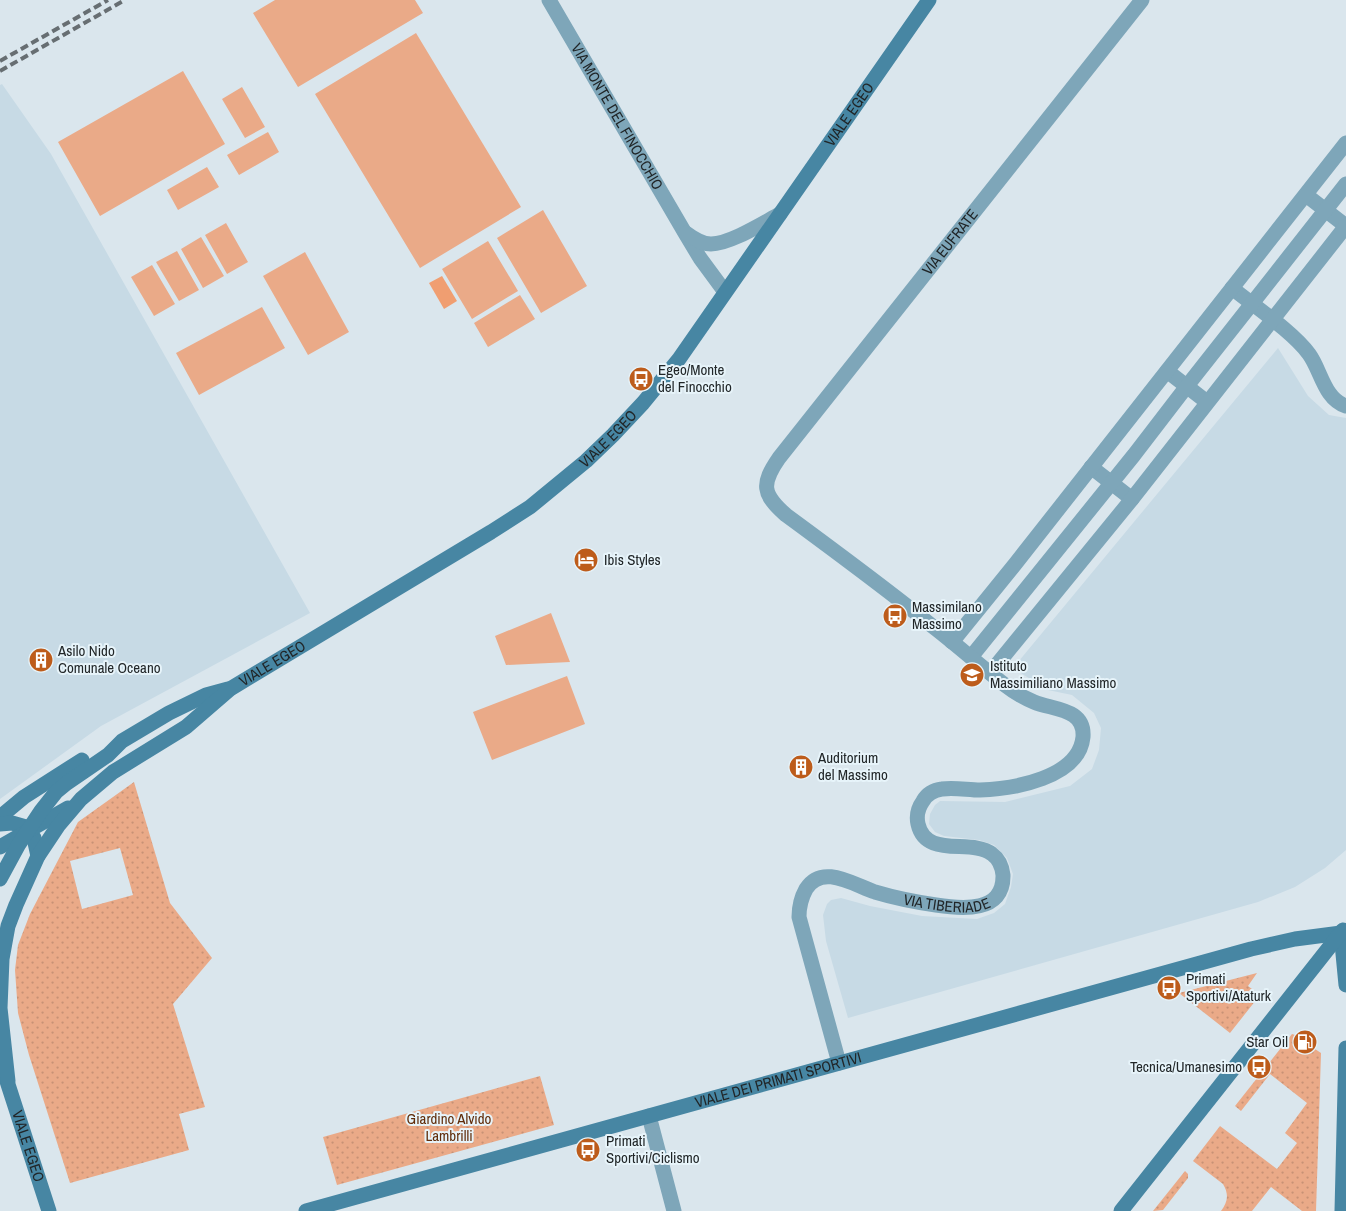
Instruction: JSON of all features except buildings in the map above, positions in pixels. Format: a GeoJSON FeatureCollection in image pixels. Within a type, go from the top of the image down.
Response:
{"type":"FeatureCollection","features":[{"type":"Feature","properties":{"kind":"main road","name":"VIALE EGEO"},"geometry":{"type":"LineString","coordinates":[[29,829],[81,799],[114,772],[186,727],[230,689],[491,532],[542,498],[594,453],[643,403],[679,359],[929,0]]}},
{"type":"Feature","properties":{"kind":"main road","name":"VIALE EGEO"},"geometry":{"type":"LineString","coordinates":[[0,879],[29,829],[62,787],[108,754],[122,741],[189,702],[211,693],[230,689]]}},
{"type":"Feature","properties":{"kind":"main road"},"geometry":{"type":"LineString","coordinates":[[0,817],[24,798],[85,758],[122,741]]}},
{"type":"Feature","properties":{"kind":"main road","name":"VIALE EGEO"},"geometry":{"type":"LineString","coordinates":[[8,1081],[1,1020],[1,970],[8,926],[38,856],[58,826],[81,799]]}},
{"type":"Feature","properties":{"kind":"main road"},"geometry":{"type":"LineString","coordinates":[[0,824],[16,823],[29,829],[34,838],[38,856]]}},
{"type":"Feature","properties":{"kind":"main road"},"geometry":{"type":"LineString","coordinates":[[0,847],[29,829]]}},
{"type":"Feature","properties":{"kind":"main road","name":"VIALE DEI PRIMATI SPORTIVI"},"geometry":{"type":"LineString","coordinates":[[306,1211],[1251,949],[1295,938],[1343,930]]}},
{"type":"Feature","properties":{"kind":"main road"},"geometry":{"type":"LineString","coordinates":[[1343,930],[1346,985]]}},
{"type":"Feature","properties":{"kind":"main road"},"geometry":{"type":"LineString","coordinates":[[1121,1211],[1343,930]]}},
{"type":"Feature","properties":{"kind":"main road"},"geometry":{"type":"LineString","coordinates":[[1342,1211],[1346,1048]]}},
{"type":"Feature","properties":{"kind":"main road","name":"VIALE EGEO"},"geometry":{"type":"LineString","coordinates":[[0,1065],[8,1081],[49,1211]]}},
{"type":"Feature","properties":{"kind":"street","name":"VIA MONTE DEL FINOCCHIO"},"geometry":{"type":"LineString","coordinates":[[550,0],[684,233],[725,292]]}},
{"type":"Feature","properties":{"kind":"street","name":"VIA EUFRATE"},"geometry":{"type":"LineString","coordinates":[[766,487],[768,476],[779,458],[1142,0]]}},
{"type":"Feature","properties":{"kind":"street"},"geometry":{"type":"LineString","coordinates":[[952,642],[1346,143]]}},
{"type":"Feature","properties":{"kind":"street"},"geometry":{"type":"LineString","coordinates":[[971,658],[1112,483],[1346,184]]}},
{"type":"Feature","properties":{"kind":"street"},"geometry":{"type":"LineString","coordinates":[[990,673],[1132,499],[1346,226],[1306,195]]}},
{"type":"Feature","properties":{"kind":"street"},"geometry":{"type":"LineString","coordinates":[[684,233],[698,241],[709,244],[717,243],[741,234],[780,214]]}},
{"type":"Feature","properties":{"kind":"street"},"geometry":{"type":"LineString","coordinates":[[1232,288],[1252,303],[1307,352],[1330,393],[1337,402],[1346,406]]}},
{"type":"Feature","properties":{"kind":"street"},"geometry":{"type":"LineString","coordinates":[[1167,371],[1207,402]]}},
{"type":"Feature","properties":{"kind":"street"},"geometry":{"type":"LineString","coordinates":[[1091,466],[1132,499]]}},
{"type":"Feature","properties":{"kind":"street","name":"VIA TIBERIADE"},"geometry":{"type":"LineString","coordinates":[[766,487],[770,499],[786,515],[1014,692],[1030,701],[1073,714],[1079,721],[1083,735],[1080,748],[1069,765],[1059,771],[1044,777],[999,788],[982,790],[943,788],[931,792],[920,805],[917,814],[918,824],[922,833],[933,843],[941,846],[981,849],[992,854],[998,860],[1002,868],[1002,885],[996,896],[988,903],[968,907],[923,903],[895,897],[830,876],[820,878],[808,887],[801,902],[799,917],[839,1063]]}},
{"type":"Feature","properties":{"kind":"street"},"geometry":{"type":"LineString","coordinates":[[1016,563],[1054,594]]}},
{"type":"Feature","properties":{"kind":"street"},"geometry":{"type":"LineString","coordinates":[[649,1116],[674,1211]]}},
{"type":"Feature","properties":{"kind":"shaded area"},"geometry":{"type":"Polygon","coordinates":[[[2,84],[51,154],[310,613],[101,726],[0,799],[0,85],[2,84]]]}},
{"type":"Feature","properties":{"kind":"shaded area"},"geometry":{"type":"Polygon","coordinates":[[[442,276],[457,301],[444,309],[429,283],[442,276]]]}},
{"type":"Feature","properties":{"kind":"shaded area"},"geometry":{"type":"Polygon","coordinates":[[[1278,348],[1308,396],[1329,415],[1346,418],[1346,850],[1325,868],[1295,887],[1258,902],[848,1018],[826,941],[823,915],[827,904],[831,900],[841,898],[870,906],[922,916],[977,919],[994,913],[1005,904],[1013,874],[1007,858],[994,845],[979,840],[944,836],[935,832],[929,824],[930,814],[935,805],[940,801],[1005,802],[1070,786],[1092,769],[1099,750],[1101,728],[1094,713],[1072,695],[1048,690],[1013,668],[1278,348]]]}},
{"type":"Feature","properties":{"kind":"green space"},"geometry":{"type":"Polygon","coordinates":[[[275,0],[415,0],[423,13],[298,87],[253,13],[275,0]]]}},
{"type":"Feature","properties":{"kind":"green space"},"geometry":{"type":"Polygon","coordinates":[[[416,33],[521,207],[420,268],[315,94],[416,33]]]}},
{"type":"Feature","properties":{"kind":"green space"},"geometry":{"type":"Polygon","coordinates":[[[183,71],[225,144],[100,216],[58,142],[183,71]]]}},
{"type":"Feature","properties":{"kind":"green space"},"geometry":{"type":"Polygon","coordinates":[[[242,87],[265,127],[245,138],[222,99],[242,87]]]}},
{"type":"Feature","properties":{"kind":"green space"},"geometry":{"type":"Polygon","coordinates":[[[268,132],[279,152],[239,175],[227,155],[268,132]]]}},
{"type":"Feature","properties":{"kind":"green space"},"geometry":{"type":"Polygon","coordinates":[[[207,167],[219,187],[178,210],[167,190],[207,167]]]}},
{"type":"Feature","properties":{"kind":"green space"},"geometry":{"type":"Polygon","coordinates":[[[543,210],[587,286],[541,313],[497,238],[543,210]]]}},
{"type":"Feature","properties":{"kind":"green space"},"geometry":{"type":"Polygon","coordinates":[[[226,223],[248,262],[227,274],[205,235],[226,223]]]}},
{"type":"Feature","properties":{"kind":"green space"},"geometry":{"type":"Polygon","coordinates":[[[201,237],[224,276],[203,288],[181,249],[201,237]]]}},
{"type":"Feature","properties":{"kind":"green space"},"geometry":{"type":"Polygon","coordinates":[[[488,241],[518,291],[472,319],[442,269],[488,241]]]}},
{"type":"Feature","properties":{"kind":"green space"},"geometry":{"type":"Polygon","coordinates":[[[177,251],[199,290],[179,301],[156,262],[177,251]]]}},
{"type":"Feature","properties":{"kind":"green space"},"geometry":{"type":"Polygon","coordinates":[[[305,252],[349,332],[308,355],[263,276],[305,252]]]}},
{"type":"Feature","properties":{"kind":"green space"},"geometry":{"type":"Polygon","coordinates":[[[152,265],[175,304],[154,316],[131,277],[152,265]]]}},
{"type":"Feature","properties":{"kind":"green space"},"geometry":{"type":"Polygon","coordinates":[[[520,295],[535,319],[488,347],[474,323],[520,295]]]}},
{"type":"Feature","properties":{"kind":"green space"},"geometry":{"type":"Polygon","coordinates":[[[262,307],[285,348],[199,395],[176,353],[262,307]]]}},
{"type":"Feature","properties":{"kind":"green space"},"geometry":{"type":"Polygon","coordinates":[[[551,613],[570,662],[506,665],[495,636],[551,613]]]}},
{"type":"Feature","properties":{"kind":"green space"},"geometry":{"type":"Polygon","coordinates":[[[567,676],[585,724],[492,760],[473,712],[567,676]]]}},
{"type":"Feature","properties":{"kind":"green space"},"geometry":{"type":"Polygon","coordinates":[[[134,782],[170,903],[212,958],[173,1004],[205,1107],[179,1114],[189,1150],[70,1183],[29,1055],[18,1013],[15,970],[18,945],[30,914],[78,822],[134,782]],[[120,848],[70,861],[82,909],[133,895],[120,848]]]}},
{"type":"Feature","properties":{"kind":"green space"},"geometry":{"type":"Polygon","coordinates":[[[1257,973],[1248,986],[1260,995],[1230,1033],[1179,993],[1257,973]]]}},
{"type":"Feature","properties":{"kind":"green space"},"geometry":{"type":"Polygon","coordinates":[[[1292,1034],[1302,1037],[1296,1045],[1304,1051],[1309,1045],[1321,1053],[1316,1211],[1302,1211],[1271,1187],[1252,1211],[1221,1211],[1227,1198],[1223,1184],[1193,1161],[1220,1126],[1277,1169],[1297,1143],[1285,1133],[1307,1103],[1270,1074],[1241,1111],[1235,1106],[1292,1034]]]}},
{"type":"Feature","properties":{"kind":"green space","name":"Giardino Alvido Lambrilli"},"geometry":{"type":"Polygon","coordinates":[[[540,1076],[554,1125],[337,1185],[323,1137],[540,1076]]]}},
{"type":"Feature","properties":{"kind":"green space"},"geometry":{"type":"Polygon","coordinates":[[[1185,1171],[1188,1174],[1188,1178],[1163,1210],[1153,1211],[1185,1171]]]}},
{"type":"Feature","properties":{"kind":"railway"},"geometry":{"type":"LineString","coordinates":[[0,61],[108,0]]}},
{"type":"Feature","properties":{"kind":"railway"},"geometry":{"type":"LineString","coordinates":[[0,71],[125,0]]}},
{"type":"Feature","properties":{"kind":"place","name":"Egeo/Monte del Finocchio"},"geometry":{"type":"Point","coordinates":[641,379]}},
{"type":"Feature","properties":{"kind":"place","name":"Ibis Styles"},"geometry":{"type":"Point","coordinates":[586,560]}},
{"type":"Feature","properties":{"kind":"place","name":"Massimilano Massimo"},"geometry":{"type":"Point","coordinates":[895,616]}},
{"type":"Feature","properties":{"kind":"place","name":"Asilo Nido Comunale Oceano"},"geometry":{"type":"Point","coordinates":[41,660]}},
{"type":"Feature","properties":{"kind":"place","name":"Istituto Massimiliano Massimo"},"geometry":{"type":"Point","coordinates":[972,675]}},
{"type":"Feature","properties":{"kind":"place","name":"Auditorium del Massimo"},"geometry":{"type":"Point","coordinates":[801,767]}},
{"type":"Feature","properties":{"kind":"place","name":"Primati Sportivi/Ataturk"},"geometry":{"type":"Point","coordinates":[1169,988]}},
{"type":"Feature","properties":{"kind":"place","name":"Star Oil"},"geometry":{"type":"Point","coordinates":[1305,1042]}},
{"type":"Feature","properties":{"kind":"place","name":"Tecnica/Umanesimo"},"geometry":{"type":"Point","coordinates":[1259,1067]}},
{"type":"Feature","properties":{"kind":"place","name":"Primati Sportivi/Ciclismo"},"geometry":{"type":"Point","coordinates":[588,1150]}}]}
